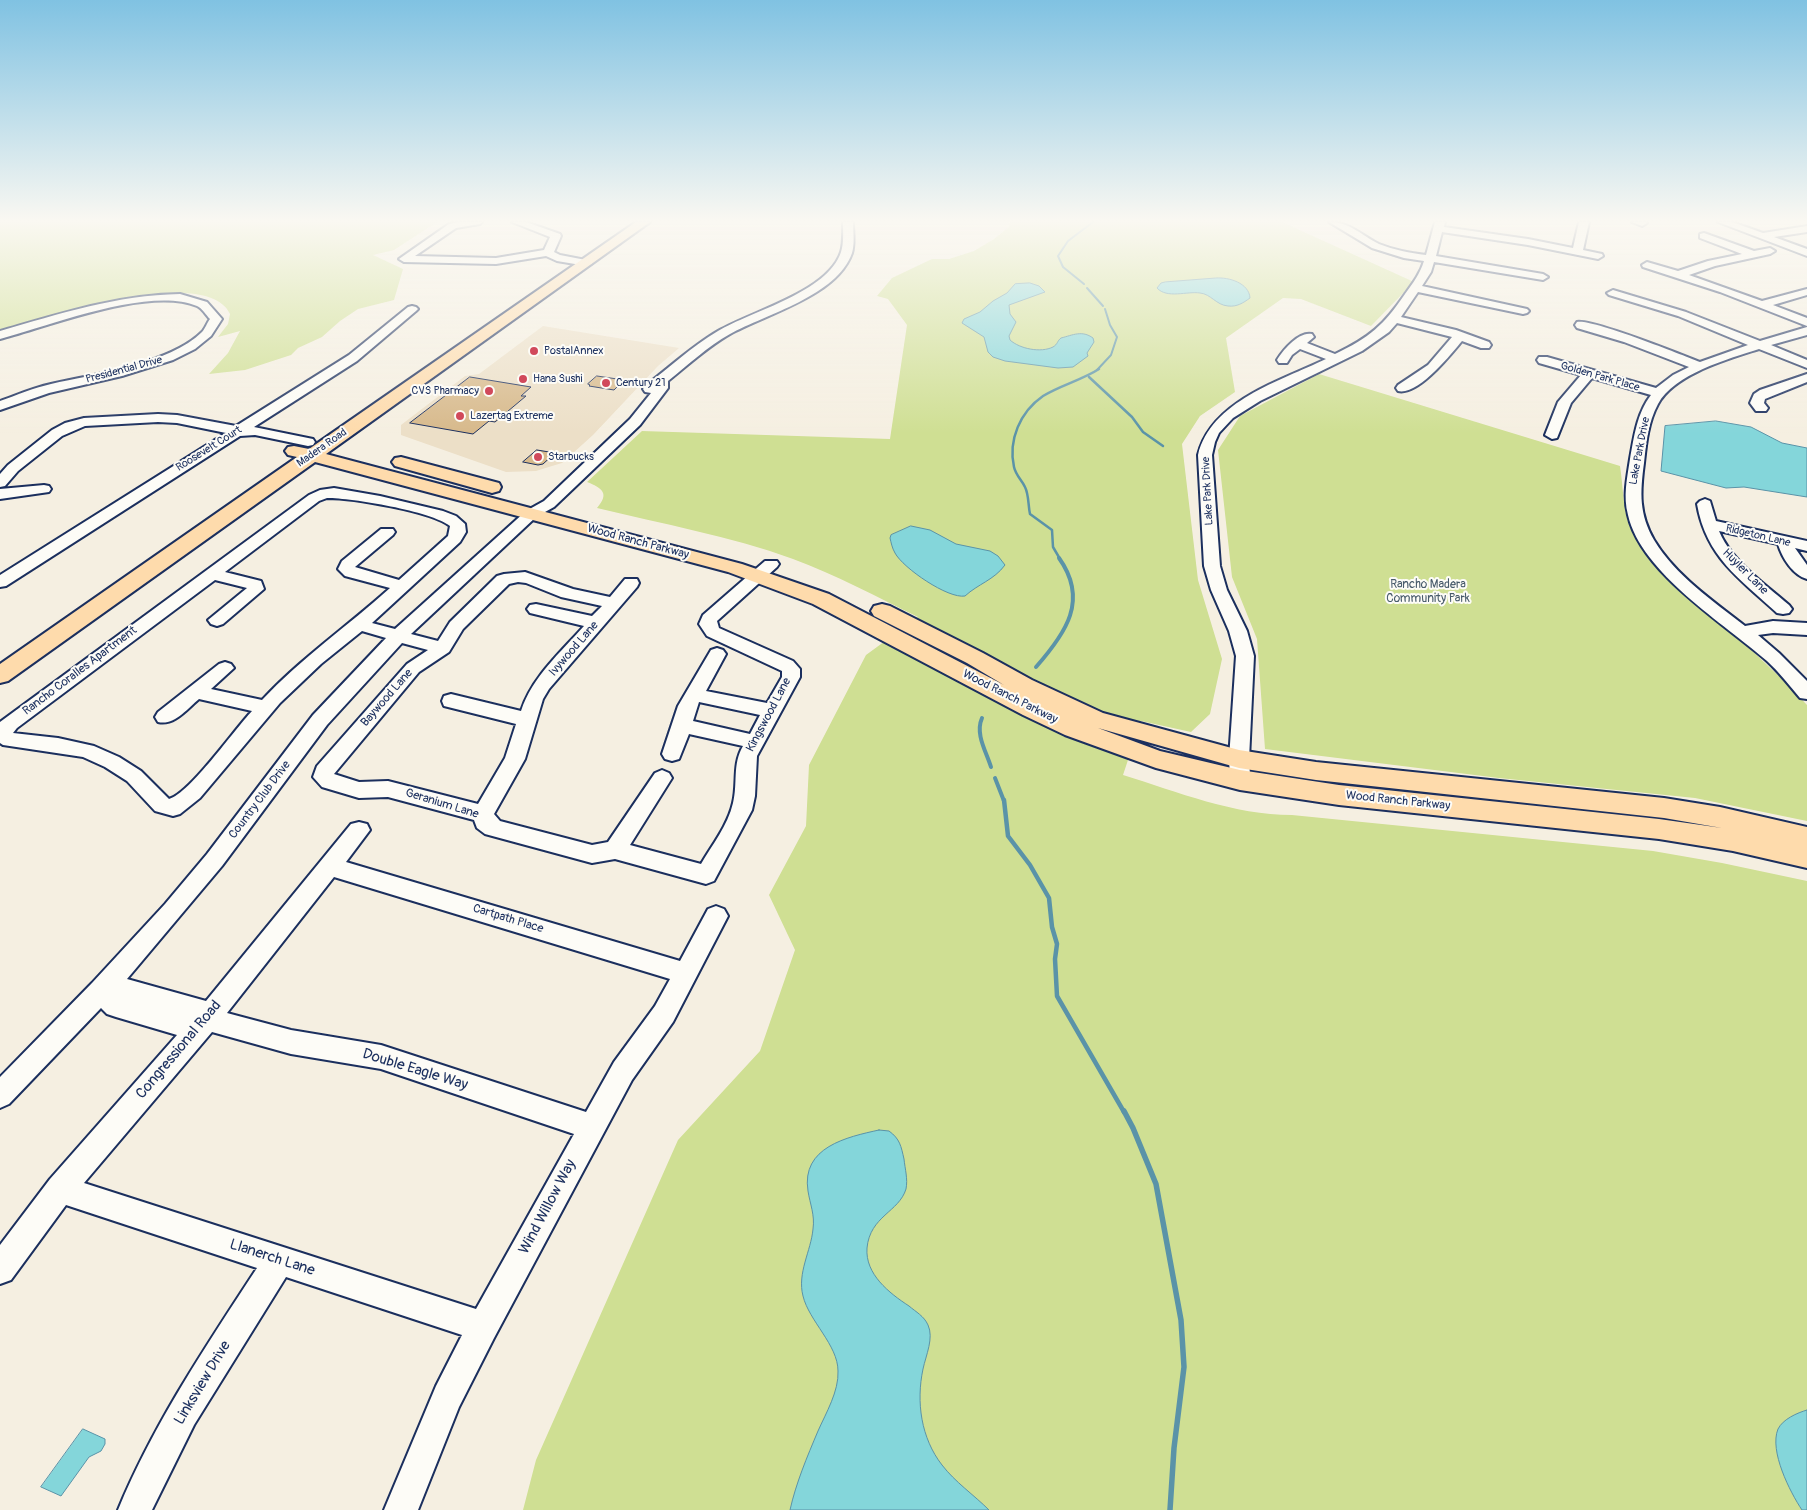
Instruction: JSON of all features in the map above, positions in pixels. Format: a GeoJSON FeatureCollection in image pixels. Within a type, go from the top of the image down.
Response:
{"type":"FeatureCollection","features":[{"type":"Feature","properties":{"kind":"main road","name":"Madera Road"},"geometry":{"type":"LineString","coordinates":[[8,649],[310,448],[536,292]]}},
{"type":"Feature","properties":{"kind":"main road","name":"Madera Road"},"geometry":{"type":"LineString","coordinates":[[0,675],[310,448]]}},
{"type":"Feature","properties":{"kind":"main road","name":"Wood Ranch Parkway"},"geometry":{"type":"LineString","coordinates":[[310,448],[539,506],[765,570],[1031,709],[1074,729],[1156,759],[1240,770],[1340,795],[1659,829],[1733,840],[1807,858]]}},
{"type":"Feature","properties":{"kind":"main road","name":"Wood Ranch Parkway"},"geometry":{"type":"LineString","coordinates":[[1240,770],[1316,771],[1664,808],[1720,817],[1807,838]]}},
{"type":"Feature","properties":{"kind":"street","name":"Country Club Drive"},"geometry":{"type":"LineString","coordinates":[[0,1095],[100,991],[197,882],[314,727],[345,692],[431,604],[635,422],[661,388],[662,382],[690,355],[743,322],[788,303],[805,292]]}},
{"type":"Feature","properties":{"kind":"street","name":"Lake Park Drive"},"geometry":{"type":"LineString","coordinates":[[1240,770],[1245,656],[1238,631],[1219,590],[1212,566],[1205,455],[1208,442],[1219,424],[1240,406],[1335,360],[1372,338],[1394,319],[1413,292]]}},
{"type":"Feature","properties":{"kind":"street"},"geometry":{"type":"LineString","coordinates":[[1437,292],[1523,311]]}},
{"type":"Feature","properties":{"kind":"street"},"geometry":{"type":"LineString","coordinates":[[1729,292],[1807,322]]}},
{"type":"Feature","properties":{"kind":"street"},"geometry":{"type":"LineString","coordinates":[[1762,304],[1805,292]]}},
{"type":"Feature","properties":{"kind":"street"},"geometry":{"type":"LineString","coordinates":[[1613,293],[1682,314],[1807,364]]}},
{"type":"Feature","properties":{"kind":"street","name":"Presidential Drive"},"geometry":{"type":"LineString","coordinates":[[0,335],[96,307],[142,299],[170,298],[192,301],[210,308],[216,319],[211,331],[204,338],[177,354],[138,368],[50,389],[0,406]]}},
{"type":"Feature","properties":{"kind":"street","name":"Roosevelt Court"},"geometry":{"type":"LineString","coordinates":[[0,582],[241,432],[358,354],[412,309]]}},
{"type":"Feature","properties":{"kind":"street"},"geometry":{"type":"LineString","coordinates":[[1394,319],[1460,336],[1485,345]]}},
{"type":"Feature","properties":{"kind":"street"},"geometry":{"type":"LineString","coordinates":[[1581,325],[1628,339],[1699,366]]}},
{"type":"Feature","properties":{"kind":"street","name":"Lake Park Drive"},"geometry":{"type":"LineString","coordinates":[[1807,331],[1699,366],[1676,377],[1658,393],[1646,417],[1632,491],[1632,502],[1638,524],[1649,544],[1665,564],[1690,589],[1773,658],[1807,693]]}},
{"type":"Feature","properties":{"kind":"street"},"geometry":{"type":"LineString","coordinates":[[1403,388],[1432,368],[1460,336]]}},
{"type":"Feature","properties":{"kind":"street"},"geometry":{"type":"LineString","coordinates":[[1283,360],[1287,353],[1303,341],[1310,352],[1335,360]]}},
{"type":"Feature","properties":{"kind":"street","name":"Golden Park Place"},"geometry":{"type":"LineString","coordinates":[[1543,360],[1658,393]]}},
{"type":"Feature","properties":{"kind":"street"},"geometry":{"type":"LineString","coordinates":[[1552,435],[1564,402],[1590,373]]}},
{"type":"Feature","properties":{"kind":"street"},"geometry":{"type":"LineString","coordinates":[[1761,408],[1757,403],[1759,397],[1765,393],[1807,378]]}},
{"type":"Feature","properties":{"kind":"street","name":"Wood Ranch Parkway"},"geometry":{"type":"LineString","coordinates":[[0,483],[21,460],[57,433],[70,426],[92,421],[168,418],[241,432],[244,438],[284,446],[310,448]]}},
{"type":"Feature","properties":{"kind":"street"},"geometry":{"type":"LineString","coordinates":[[0,494],[44,489]]}},
{"type":"Feature","properties":{"kind":"street","name":"Rancho Coralles Apartment"},"geometry":{"type":"LineString","coordinates":[[325,493],[334,493],[424,510],[444,516],[457,524],[458,531],[454,539],[359,625],[319,655],[266,707],[194,792],[184,802],[173,808],[162,805],[134,776],[112,762],[87,751],[58,745],[10,740],[1,735],[10,723],[212,574],[314,498],[325,493]]}},
{"type":"Feature","properties":{"kind":"street","name":"Huyler Lane"},"geometry":{"type":"LineString","coordinates":[[1705,504],[1709,524],[1716,541],[1728,557],[1783,608]]}},
{"type":"Feature","properties":{"kind":"street","name":"Ridgeton Lane"},"geometry":{"type":"LineString","coordinates":[[1709,524],[1807,546]]}},
{"type":"Feature","properties":{"kind":"street"},"geometry":{"type":"LineString","coordinates":[[386,532],[348,564],[346,569],[402,586]]}},
{"type":"Feature","properties":{"kind":"street"},"geometry":{"type":"LineString","coordinates":[[1785,542],[1793,560],[1807,574]]}},
{"type":"Feature","properties":{"kind":"street","name":"Kingswood Lane"},"geometry":{"type":"LineString","coordinates":[[706,875],[744,804],[746,792],[744,766],[791,677],[791,669],[787,665],[713,632],[708,624],[710,619],[765,570]]}},
{"type":"Feature","properties":{"kind":"street"},"geometry":{"type":"LineString","coordinates":[[212,574],[256,585],[256,589],[217,620]]}},
{"type":"Feature","properties":{"kind":"street","name":"Baywood Lane"},"geometry":{"type":"LineString","coordinates":[[323,777],[324,770],[329,762],[406,675],[413,668],[443,648],[456,626],[503,580],[517,576],[545,583],[562,591],[614,603]]}},
{"type":"Feature","properties":{"kind":"street","name":"Ivywood Lane"},"geometry":{"type":"LineString","coordinates":[[483,814],[515,759],[534,699],[542,685],[631,583]]}},
{"type":"Feature","properties":{"kind":"street"},"geometry":{"type":"LineString","coordinates":[[536,608],[597,623]]}},
{"type":"Feature","properties":{"kind":"street"},"geometry":{"type":"LineString","coordinates":[[359,625],[443,648]]}},
{"type":"Feature","properties":{"kind":"street"},"geometry":{"type":"LineString","coordinates":[[1742,632],[1773,627],[1807,630]]}},
{"type":"Feature","properties":{"kind":"street"},"geometry":{"type":"LineString","coordinates":[[672,754],[688,706],[717,654]]}},
{"type":"Feature","properties":{"kind":"street"},"geometry":{"type":"LineString","coordinates":[[165,717],[225,668]]}},
{"type":"Feature","properties":{"kind":"street"},"geometry":{"type":"LineString","coordinates":[[196,692],[266,707]]}},
{"type":"Feature","properties":{"kind":"street"},"geometry":{"type":"LineString","coordinates":[[695,694],[772,711]]}},
{"type":"Feature","properties":{"kind":"street"},"geometry":{"type":"LineString","coordinates":[[451,701],[528,720]]}},
{"type":"Feature","properties":{"kind":"street"},"geometry":{"type":"LineString","coordinates":[[681,725],[756,742]]}},
{"type":"Feature","properties":{"kind":"street","name":"Geranium Lane"},"geometry":{"type":"LineString","coordinates":[[323,777],[329,782],[359,790],[388,788],[483,814],[485,822],[493,828],[592,854],[615,850],[706,875]]}},
{"type":"Feature","properties":{"kind":"street"},"geometry":{"type":"LineString","coordinates":[[615,850],[662,778]]}},
{"type":"Feature","properties":{"kind":"street","name":"Congressional Road"},"geometry":{"type":"LineString","coordinates":[[0,1269],[60,1189],[207,1019],[359,830]]}},
{"type":"Feature","properties":{"kind":"street","name":"Cartpath Place"},"geometry":{"type":"LineString","coordinates":[[329,866],[686,973]]}},
{"type":"Feature","properties":{"kind":"street","name":"Wind Willow Way"},"geometry":{"type":"LineString","coordinates":[[401,1510],[447,1397],[483,1327],[591,1127],[623,1071],[664,1014],[716,916]]}},
{"type":"Feature","properties":{"kind":"street"},"geometry":{"type":"LineString","coordinates":[[100,991],[116,1006],[182,1026],[207,1019]]}},
{"type":"Feature","properties":{"kind":"street","name":"Double Eagle Way"},"geometry":{"type":"LineString","coordinates":[[207,1019],[291,1042],[381,1057],[591,1127]]}},
{"type":"Feature","properties":{"kind":"street","name":"Llanerch Lane"},"geometry":{"type":"LineString","coordinates":[[60,1189],[483,1327]]}},
{"type":"Feature","properties":{"kind":"street","name":"Linksview Drive"},"geometry":{"type":"LineString","coordinates":[[135,1510],[189,1401],[280,1261]]}},
{"type":"Feature","properties":{"kind":"shaded area"},"geometry":{"type":"Polygon","coordinates":[[[543,326],[679,348],[658,366],[593,435],[562,463],[536,471],[506,472],[401,435],[401,425],[465,376],[479,374],[543,326]]]}},
{"type":"Feature","properties":{"kind":"green space"},"geometry":{"type":"Polygon","coordinates":[[[0,292],[396,292],[394,300],[358,309],[340,321],[322,337],[298,348],[291,355],[245,370],[209,374],[228,353],[240,331],[218,337],[228,324],[230,314],[215,300],[190,294],[157,294],[121,299],[0,330],[0,292]]]}},
{"type":"Feature","properties":{"kind":"green space"},"geometry":{"type":"Polygon","coordinates":[[[880,292],[1404,292],[1371,326],[1301,299],[1283,298],[1226,338],[1235,392],[1200,416],[1182,444],[1198,580],[1222,659],[1210,714],[1191,732],[1141,721],[1123,775],[1206,801],[1249,811],[1653,851],[1807,881],[1807,1510],[523,1510],[536,1460],[678,1140],[760,1051],[795,950],[769,895],[806,826],[809,765],[866,655],[918,617],[856,586],[793,559],[720,537],[597,508],[604,495],[597,486],[587,482],[642,431],[890,439],[907,325],[888,299],[877,296],[880,292]]]}},
{"type":"Feature","properties":{"kind":"green space","name":"Rancho Madera Community Park"},"geometry":{"type":"Polygon","coordinates":[[[1319,374],[1620,466],[1628,521],[1638,542],[1648,556],[1671,581],[1756,655],[1807,705],[1807,821],[1695,798],[1499,778],[1265,749],[1257,639],[1232,577],[1218,450],[1240,416],[1319,374]]]}},
{"type":"Feature","properties":{"kind":"water"},"geometry":{"type":"Polygon","coordinates":[[[1044,292],[1009,305],[1010,314],[1016,322],[1009,336],[1010,340],[1025,348],[1043,350],[1056,345],[1061,338],[1085,334],[1093,338],[1094,342],[1087,353],[1088,356],[1073,367],[1058,368],[1005,361],[993,357],[988,352],[984,337],[962,323],[964,319],[980,312],[993,301],[1007,293],[1044,292]]]}},
{"type":"Feature","properties":{"kind":"water"},"geometry":{"type":"Polygon","coordinates":[[[1249,292],[1250,298],[1237,305],[1228,306],[1220,304],[1204,294],[1166,293],[1249,292]]]}},
{"type":"Feature","properties":{"kind":"water"},"geometry":{"type":"Polygon","coordinates":[[[1716,421],[1751,427],[1782,443],[1807,448],[1807,497],[1744,487],[1726,488],[1661,471],[1665,426],[1716,421]]]}},
{"type":"Feature","properties":{"kind":"water"},"geometry":{"type":"Polygon","coordinates":[[[911,526],[930,530],[956,544],[990,551],[998,556],[1005,565],[996,574],[965,596],[948,593],[916,574],[895,553],[890,538],[891,535],[911,526]]]}},
{"type":"Feature","properties":{"kind":"water"},"geometry":{"type":"Polygon","coordinates":[[[879,1130],[889,1131],[896,1137],[902,1150],[907,1185],[902,1197],[873,1229],[869,1237],[867,1257],[874,1274],[886,1289],[920,1314],[928,1325],[930,1341],[923,1369],[920,1394],[920,1407],[925,1431],[929,1443],[942,1465],[989,1510],[790,1510],[802,1470],[831,1402],[838,1379],[837,1361],[829,1342],[811,1315],[803,1296],[803,1270],[812,1237],[813,1224],[808,1191],[808,1176],[812,1164],[819,1154],[829,1147],[853,1136],[879,1130]]]}},
{"type":"Feature","properties":{"kind":"water"},"geometry":{"type":"Polygon","coordinates":[[[1807,1410],[1807,1510],[1802,1510],[1792,1493],[1778,1460],[1776,1438],[1778,1429],[1783,1422],[1807,1410]]]}},
{"type":"Feature","properties":{"kind":"water"},"geometry":{"type":"Polygon","coordinates":[[[83,1429],[105,1439],[105,1444],[101,1451],[89,1457],[61,1496],[41,1487],[83,1429]]]}},
{"type":"Feature","properties":{"kind":"building","name":"Century 21"},"geometry":{"type":"Polygon","coordinates":[[[597,376],[624,380],[614,390],[589,386],[588,384],[597,376]]]}},
{"type":"Feature","properties":{"kind":"building"},"geometry":{"type":"Polygon","coordinates":[[[470,377],[531,387],[521,396],[526,396],[495,422],[489,421],[473,434],[410,423],[470,377]]]}},
{"type":"Feature","properties":{"kind":"building","name":"Starbucks"},"geometry":{"type":"Polygon","coordinates":[[[537,450],[555,453],[543,464],[523,462],[537,450]]]}},
{"type":"Feature","properties":{"kind":"waterway"},"geometry":{"type":"LineString","coordinates":[[1091,292],[1103,306]]}},
{"type":"Feature","properties":{"kind":"waterway"},"geometry":{"type":"LineString","coordinates":[[1097,370],[1111,355],[1117,337],[1110,325],[1105,309]]}},
{"type":"Feature","properties":{"kind":"waterway"},"geometry":{"type":"LineString","coordinates":[[1060,559],[1053,547],[1052,530],[1030,514],[1024,484],[1014,467],[1014,437],[1022,418],[1043,396],[1099,369]]}},
{"type":"Feature","properties":{"kind":"waterway"},"geometry":{"type":"LineString","coordinates":[[1089,377],[1132,417],[1143,432],[1163,446]]}},
{"type":"Feature","properties":{"kind":"waterway"},"geometry":{"type":"LineString","coordinates":[[1036,667],[1064,629],[1070,616],[1073,602],[1068,573],[1059,558]]}},
{"type":"Feature","properties":{"kind":"waterway"},"geometry":{"type":"LineString","coordinates":[[982,718],[980,736],[991,767]]}},
{"type":"Feature","properties":{"kind":"waterway"},"geometry":{"type":"LineString","coordinates":[[995,778],[1004,801]]}},
{"type":"Feature","properties":{"kind":"waterway"},"geometry":{"type":"LineString","coordinates":[[1004,800],[1008,836],[1030,865],[1049,898],[1052,927],[1057,944],[1055,959],[1057,996],[1124,1112]]}},
{"type":"Feature","properties":{"kind":"waterway"},"geometry":{"type":"LineString","coordinates":[[1124,1111],[1156,1184],[1181,1320],[1184,1367],[1174,1448],[1170,1510]]}},
{"type":"Feature","properties":{"kind":"place","name":"PostalAnnex"},"geometry":{"type":"Point","coordinates":[534,351]}},
{"type":"Feature","properties":{"kind":"place","name":"Hana Sushi"},"geometry":{"type":"Point","coordinates":[523,379]}},
{"type":"Feature","properties":{"kind":"place","name":"Century 21"},"geometry":{"type":"Point","coordinates":[606,383]}},
{"type":"Feature","properties":{"kind":"place","name":"CVS Pharmacy"},"geometry":{"type":"Point","coordinates":[489,391]}},
{"type":"Feature","properties":{"kind":"place","name":"Lazertag Extreme"},"geometry":{"type":"Point","coordinates":[460,416]}},
{"type":"Feature","properties":{"kind":"place","name":"Starbucks"},"geometry":{"type":"Point","coordinates":[538,457]}}]}
